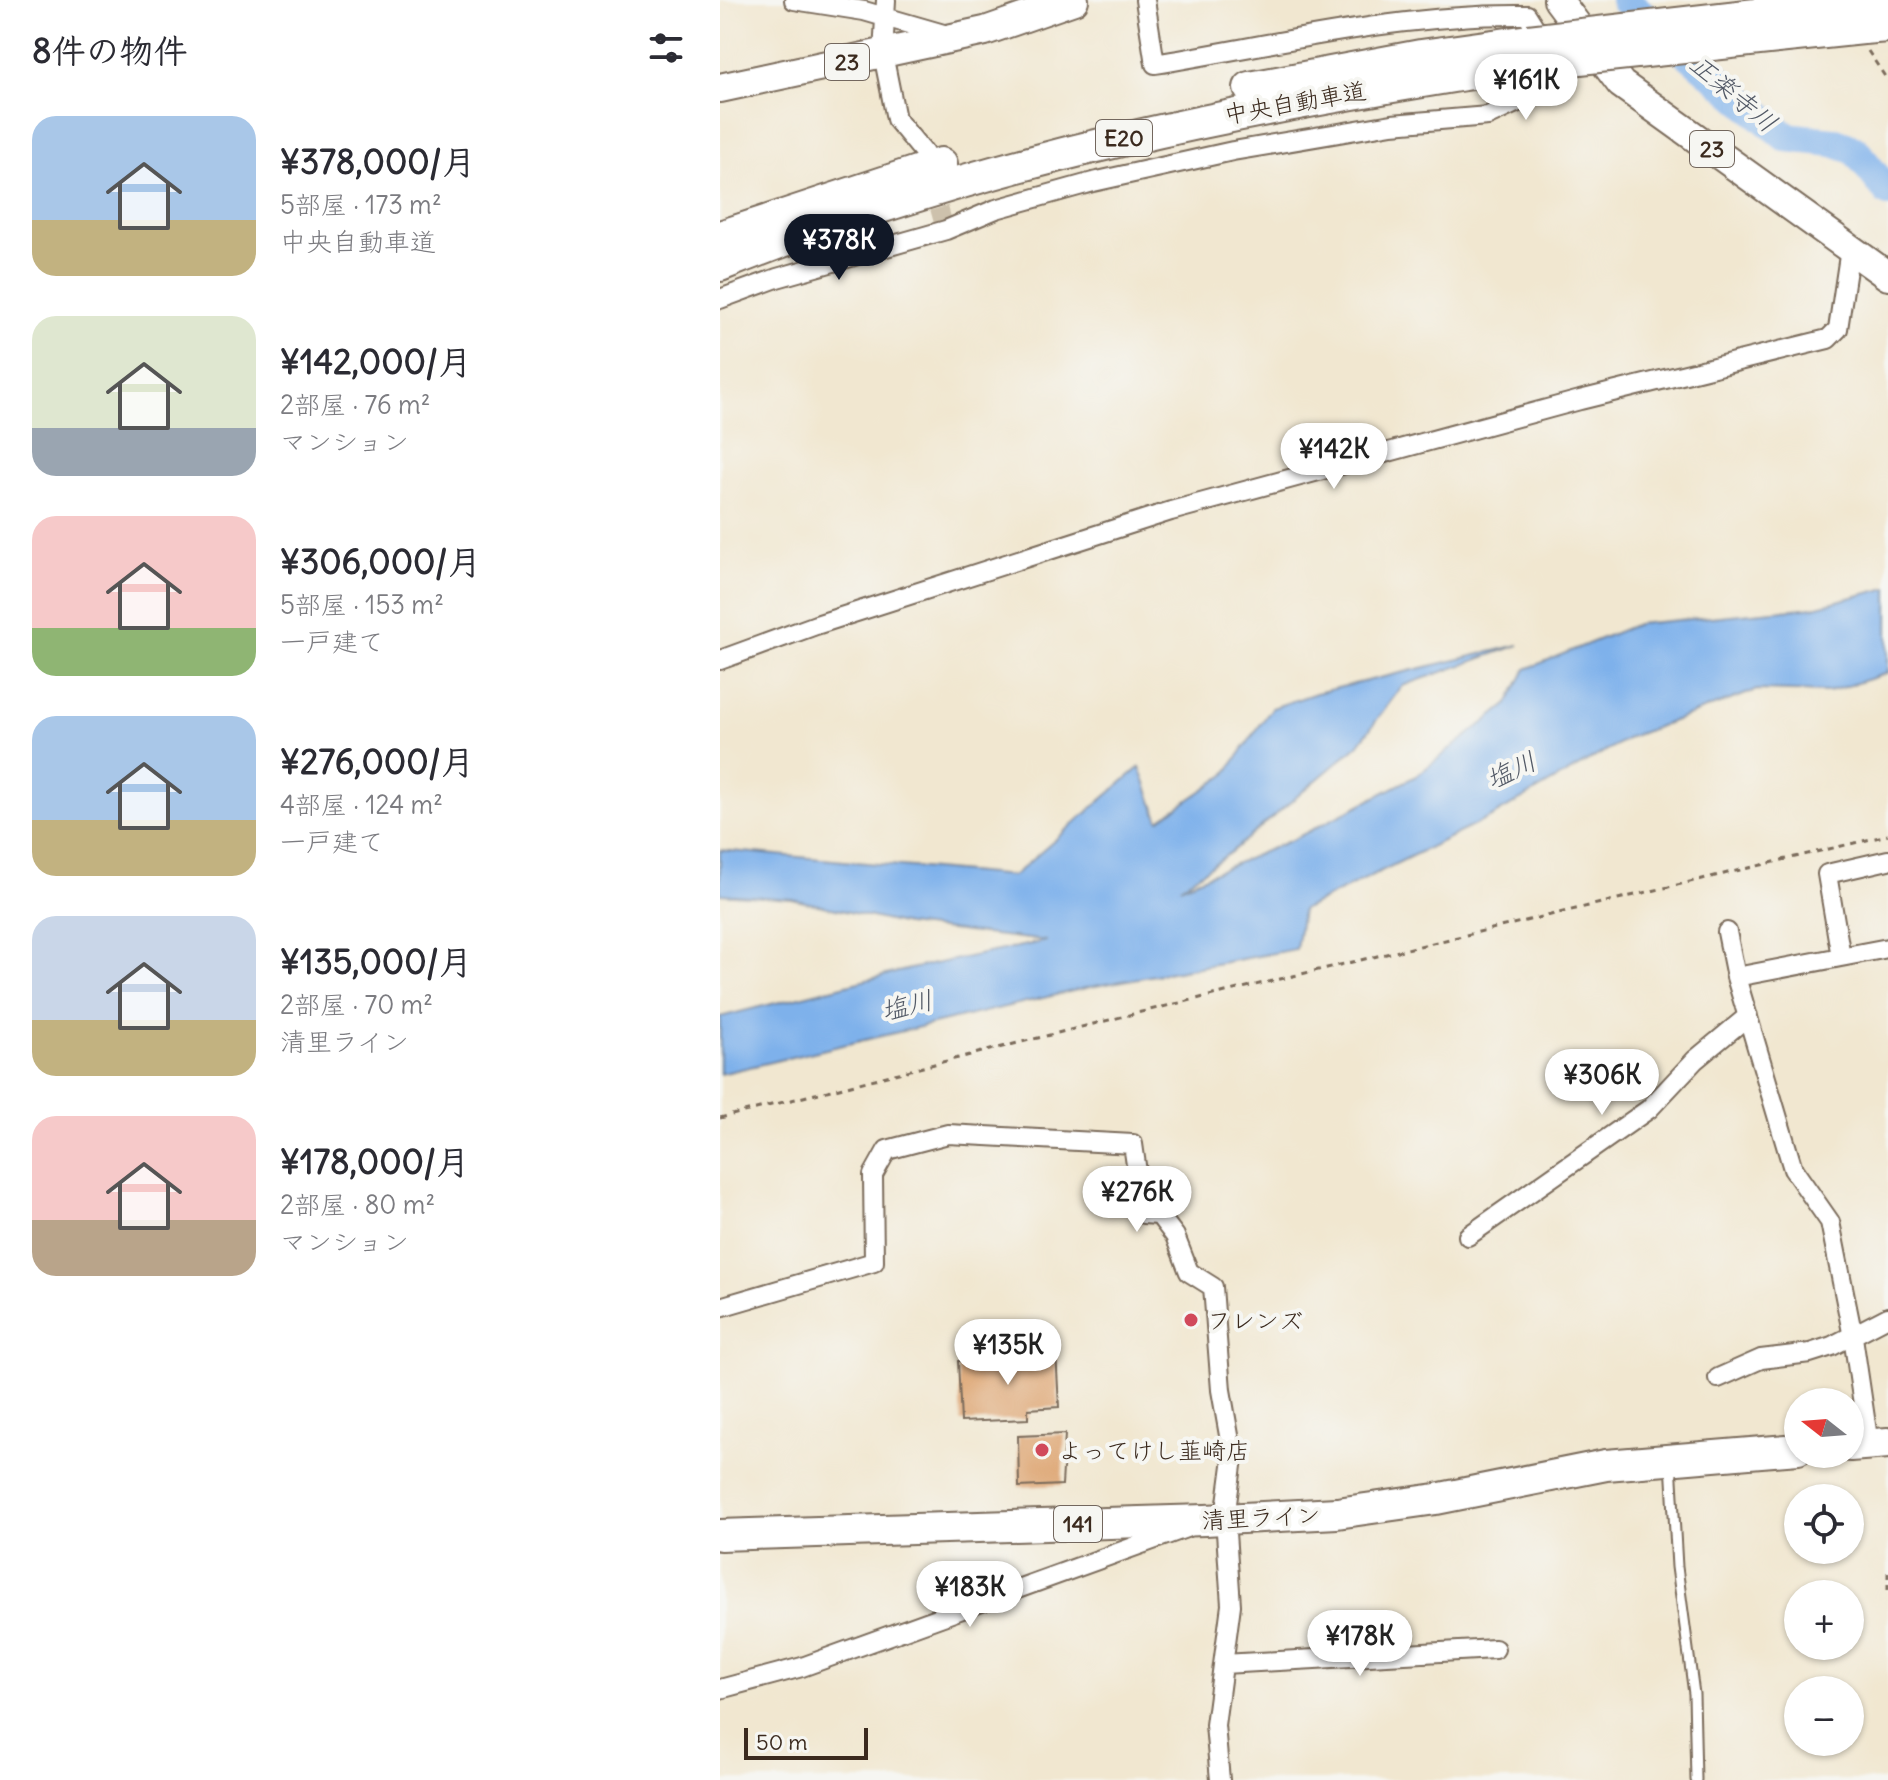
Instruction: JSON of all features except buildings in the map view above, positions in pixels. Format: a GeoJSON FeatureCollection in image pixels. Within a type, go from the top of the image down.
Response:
{"type":"FeatureCollection","features":[{"type":"Feature","properties":{"kind":"highway","name":"中央自動車道"},"geometry":{"type":"LineString","coordinates":[[720,237],[954,159],[1135,113],[1336,70],[1867,19],[1888,0]]}},
{"type":"Feature","properties":{"kind":"highway","name":"中央自動車道"},"geometry":{"type":"LineString","coordinates":[[720,265],[960,180],[1153,130],[1535,51]]}},
{"type":"Feature","properties":{"kind":"highway","name":"清里ライン"},"geometry":{"type":"LineString","coordinates":[[720,1535],[1337,1513],[1436,1499],[1606,1465],[1784,1450]]}},
{"type":"Feature","properties":{"kind":"main road","name":"23"},"geometry":{"type":"LineString","coordinates":[[720,88],[883,54],[949,36],[985,31],[1074,0]]}},
{"type":"Feature","properties":{"kind":"main road","name":"23"},"geometry":{"type":"LineString","coordinates":[[1558,0],[1621,84],[1888,276]]}},
{"type":"Feature","properties":{"kind":"street"},"geometry":{"type":"LineString","coordinates":[[794,0],[884,9],[949,36]]}},
{"type":"Feature","properties":{"kind":"street"},"geometry":{"type":"LineString","coordinates":[[720,299],[996,209],[1093,182],[1233,151],[1392,124],[1488,116],[1567,79],[1527,15],[1481,14],[1379,27],[1155,64],[1145,0]]}},
{"type":"Feature","properties":{"kind":"street"},"geometry":{"type":"LineString","coordinates":[[884,9],[883,54],[896,119],[924,153]]}},
{"type":"Feature","properties":{"kind":"street"},"geometry":{"type":"LineString","coordinates":[[720,660],[816,625],[1171,511],[1580,400],[1828,339],[1838,329],[1850,249]]}},
{"type":"Feature","properties":{"kind":"street"},"geometry":{"type":"LineString","coordinates":[[1841,957],[1827,874],[1888,860]]}},
{"type":"Feature","properties":{"kind":"street"},"geometry":{"type":"LineString","coordinates":[[1727,932],[1736,977],[1793,1169],[1830,1222],[1853,1337],[1869,1445]]}},
{"type":"Feature","properties":{"kind":"street"},"geometry":{"type":"LineString","coordinates":[[1736,977],[1888,948]]}},
{"type":"Feature","properties":{"kind":"street"},"geometry":{"type":"LineString","coordinates":[[1468,1236],[1649,1109],[1695,1060],[1748,1016]]}},
{"type":"Feature","properties":{"kind":"street"},"geometry":{"type":"LineString","coordinates":[[720,1307],[874,1262],[873,1175],[887,1150],[948,1134],[1133,1144],[1143,1214],[1159,1215],[1175,1236],[1189,1272],[1213,1287],[1221,1390],[1233,1458],[1215,1519],[1231,1605],[1215,1725],[1220,1780]]}},
{"type":"Feature","properties":{"kind":"street"},"geometry":{"type":"LineString","coordinates":[[1718,1378],[1761,1359],[1810,1353],[1853,1337],[1888,1317]]}},
{"type":"Feature","properties":{"kind":"street"},"geometry":{"type":"LineString","coordinates":[[720,1689],[802,1667],[1215,1519]]}},
{"type":"Feature","properties":{"kind":"street"},"geometry":{"type":"LineString","coordinates":[[1223,1664],[1495,1649]]}},
{"type":"Feature","properties":{"kind":"lane"},"geometry":{"type":"LineString","coordinates":[[1671,1459],[1677,1567],[1694,1694],[1696,1780]]}},
{"type":"Feature","properties":{"kind":"path"},"geometry":{"type":"LineString","coordinates":[[720,1118],[1152,1010],[1888,835]]}},
{"type":"Feature","properties":{"kind":"path"},"geometry":{"type":"LineString","coordinates":[[1888,1572],[1888,1596]]}},
{"type":"Feature","properties":{"kind":"water","name":"塩川"},"geometry":{"type":"Polygon","coordinates":[[[1888,588],[1888,673],[1828,692],[1757,690],[1630,737],[1491,817],[1302,910],[1296,949],[1090,987],[720,1074],[720,1017],[910,969],[1046,941],[906,925],[792,899],[720,894],[720,850],[1013,876],[1140,767],[1159,820],[1225,775],[1272,708],[1316,693],[1519,645],[1402,686],[1358,745],[1231,852],[1180,887],[1294,839],[1416,776],[1508,704],[1526,669],[1637,624],[1814,607],[1888,588]]]}},
{"type":"Feature","properties":{"kind":"waterway","name":"正楽寺川"},"geometry":{"type":"LineString","coordinates":[[1625,0],[1786,137],[1833,142],[1855,150],[1888,192]]}},
{"type":"Feature","properties":{"kind":"tunnel"},"geometry":{"type":"LineString","coordinates":[[932,182],[943,222]]}},
{"type":"Feature","properties":{"kind":"place","name":"フレンズ"},"geometry":{"type":"Point","coordinates":[1191,1320]}},
{"type":"Feature","properties":{"kind":"place","name":"よってけし韮崎店"},"geometry":{"type":"Point","coordinates":[1042,1450]}}]}
